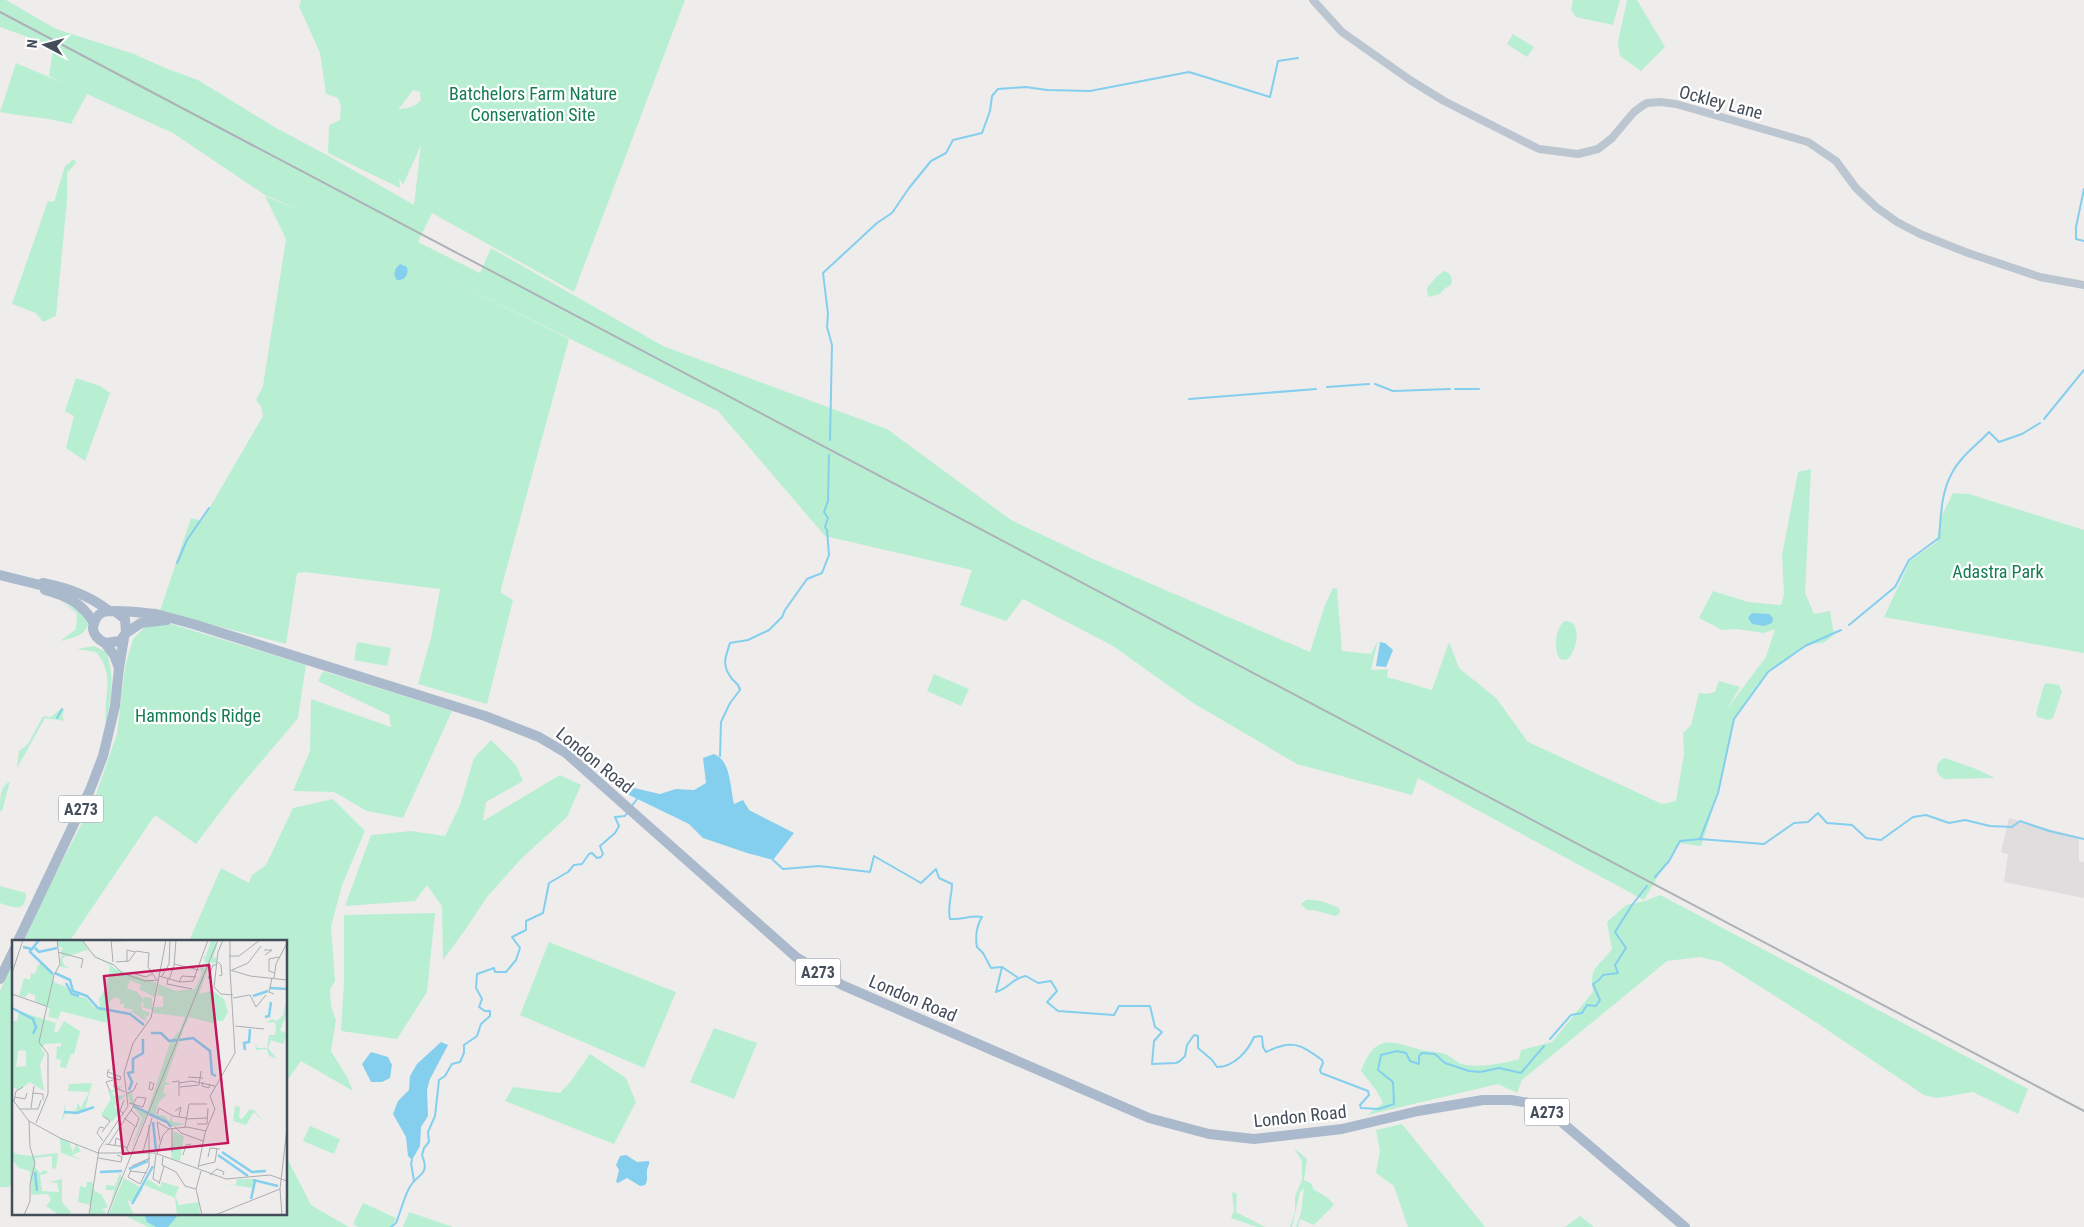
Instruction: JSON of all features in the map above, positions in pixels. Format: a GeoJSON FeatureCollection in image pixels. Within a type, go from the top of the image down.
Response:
{"type":"FeatureCollection","features":[{"type":"Feature","properties":{"kind":"main road","name":"London Road"},"geometry":{"type":"LineString","coordinates":[[0,575],[40,585],[43,583],[67,588],[99,603],[112,612],[156,614],[170,620],[193,624],[485,716],[539,737],[566,753],[796,958],[818,972],[865,996],[1149,1118],[1208,1134],[1254,1139],[1342,1129],[1483,1100],[1511,1100],[1528,1103],[1558,1119],[1685,1227]]}},
{"type":"Feature","properties":{"kind":"main road","name":"London Road"},"geometry":{"type":"LineString","coordinates":[[40,585],[41,589],[66,596],[82,606],[94,623],[96,636],[105,644],[116,643],[141,623],[170,620]]}},
{"type":"Feature","properties":{"kind":"main road"},"geometry":{"type":"LineString","coordinates":[[94,623],[99,615],[112,612],[125,619],[125,635]]}},
{"type":"Feature","properties":{"kind":"main road","name":"A273"},"geometry":{"type":"LineString","coordinates":[[18,940],[96,776],[112,725],[125,635]]}},
{"type":"Feature","properties":{"kind":"main road"},"geometry":{"type":"LineString","coordinates":[[105,644],[114,655],[119,668]]}},
{"type":"Feature","properties":{"kind":"main road"},"geometry":{"type":"LineString","coordinates":[[0,979],[12,954]]}},
{"type":"Feature","properties":{"kind":"street","name":"Ockley Lane"},"geometry":{"type":"LineString","coordinates":[[1313,0],[1342,32],[1410,80],[1444,101],[1539,149],[1578,154],[1598,149],[1617,134],[1634,112],[1642,106],[1648,103],[1660,102],[1676,104],[1808,142],[1836,161],[1856,188],[1876,207],[1896,222],[1920,234],[2040,278],[2084,286]]}},
{"type":"Feature","properties":{"kind":"shaded area"},"geometry":{"type":"Polygon","coordinates":[[[2009,818],[2079,837],[2079,861],[2084,862],[2084,898],[2004,882],[2008,854],[2001,852],[2009,818]]]}},
{"type":"Feature","properties":{"kind":"green space","name":"Batchelors Farm Nature Conservation Site"},"geometry":{"type":"Polygon","coordinates":[[[0,0],[6,0],[56,29],[134,54],[198,80],[276,128],[414,205],[421,145],[403,185],[399,178],[400,188],[328,153],[329,125],[340,120],[341,107],[338,98],[326,94],[320,53],[299,6],[301,0],[685,0],[574,292],[432,213],[418,242],[480,273],[491,248],[663,346],[887,429],[1011,520],[1091,558],[1310,652],[1325,605],[1333,588],[1337,589],[1342,651],[1371,654],[1378,640],[1371,670],[1388,669],[1387,677],[1432,690],[1449,642],[1459,668],[1496,698],[1528,742],[1662,804],[1676,801],[1684,754],[1683,733],[1691,725],[1699,693],[1715,692],[1719,681],[1740,687],[1727,709],[1766,657],[1775,629],[1764,633],[1736,629],[1722,630],[1699,618],[1713,591],[1748,602],[1781,605],[1784,595],[1782,555],[1798,472],[1811,469],[1805,593],[1814,614],[1830,611],[1834,635],[1823,643],[1807,644],[1768,672],[1734,719],[1718,793],[1701,846],[1678,843],[1644,900],[1418,778],[1412,795],[1297,764],[1193,703],[1113,646],[1023,599],[1006,621],[960,605],[972,570],[825,536],[718,411],[433,272],[569,339],[501,589],[501,593],[513,600],[487,704],[418,684],[431,638],[440,589],[305,572],[297,573],[286,644],[160,611],[191,518],[202,521],[263,416],[261,406],[256,400],[263,386],[286,239],[265,196],[305,212],[265,195],[173,133],[87,94],[71,124],[0,112],[16,63],[63,83],[49,76],[53,50],[44,43],[0,27],[0,0]],[[413,90],[398,110],[419,103],[421,100],[420,92],[413,90]]]}},
{"type":"Feature","properties":{"kind":"green space"},"geometry":{"type":"Polygon","coordinates":[[[1573,0],[1620,0],[1613,25],[1576,17],[1571,10],[1573,0]]]}},
{"type":"Feature","properties":{"kind":"green space"},"geometry":{"type":"Polygon","coordinates":[[[1627,0],[1637,0],[1665,47],[1641,71],[1620,56],[1618,42],[1627,0]]]}},
{"type":"Feature","properties":{"kind":"green space"},"geometry":{"type":"Polygon","coordinates":[[[1513,34],[1534,47],[1527,57],[1507,44],[1513,34]]]}},
{"type":"Feature","properties":{"kind":"green space"},"geometry":{"type":"Polygon","coordinates":[[[74,159],[76,163],[67,173],[67,200],[56,316],[43,322],[36,313],[12,304],[48,201],[54,202],[65,166],[74,159]]]}},
{"type":"Feature","properties":{"kind":"green space"},"geometry":{"type":"Polygon","coordinates":[[[1444,271],[1451,276],[1451,285],[1440,294],[1428,297],[1427,288],[1444,271]]]}},
{"type":"Feature","properties":{"kind":"green space"},"geometry":{"type":"Polygon","coordinates":[[[76,378],[100,386],[110,393],[85,461],[66,448],[74,416],[65,411],[76,378]]]}},
{"type":"Feature","properties":{"kind":"green space","name":"Adastra Park"},"geometry":{"type":"Polygon","coordinates":[[[1953,493],[1969,494],[2084,530],[2084,653],[1884,617],[1910,561],[1937,542],[1941,517],[1953,493]]]}},
{"type":"Feature","properties":{"kind":"green space"},"geometry":{"type":"Polygon","coordinates":[[[59,600],[82,613],[88,624],[81,634],[60,641],[76,629],[77,613],[59,600]]]}},
{"type":"Feature","properties":{"kind":"green space"},"geometry":{"type":"Polygon","coordinates":[[[1565,621],[1575,627],[1576,632],[1575,646],[1566,660],[1560,659],[1556,650],[1557,633],[1565,621]]]}},
{"type":"Feature","properties":{"kind":"green space","name":"Hammonds Ridge"},"geometry":{"type":"Polygon","coordinates":[[[171,624],[306,665],[298,718],[233,795],[196,844],[155,815],[71,939],[72,940],[24,940],[44,896],[94,800],[117,734],[125,667],[133,639],[146,626],[171,624]]]}},
{"type":"Feature","properties":{"kind":"green space"},"geometry":{"type":"Polygon","coordinates":[[[357,642],[391,648],[387,666],[354,660],[357,642]]]}},
{"type":"Feature","properties":{"kind":"green space"},"geometry":{"type":"Polygon","coordinates":[[[94,646],[106,652],[111,670],[111,688],[106,724],[106,669],[96,652],[77,649],[94,646]]]}},
{"type":"Feature","properties":{"kind":"green space"},"geometry":{"type":"Polygon","coordinates":[[[323,671],[452,711],[403,818],[367,811],[334,792],[293,791],[310,751],[311,699],[391,727],[389,715],[318,681],[323,671]]]}},
{"type":"Feature","properties":{"kind":"green space"},"geometry":{"type":"Polygon","coordinates":[[[934,674],[969,689],[961,706],[927,691],[934,674]]]}},
{"type":"Feature","properties":{"kind":"green space"},"geometry":{"type":"Polygon","coordinates":[[[2047,683],[2059,685],[2062,692],[2053,718],[2048,720],[2038,717],[2036,714],[2044,685],[2047,683]]]}},
{"type":"Feature","properties":{"kind":"green space"},"geometry":{"type":"Polygon","coordinates":[[[61,709],[64,709],[62,717],[65,721],[45,718],[17,768],[19,751],[28,744],[43,716],[51,717],[61,709]]]}},
{"type":"Feature","properties":{"kind":"green space"},"geometry":{"type":"Polygon","coordinates":[[[491,740],[516,765],[523,781],[486,802],[483,821],[560,775],[581,785],[567,817],[522,858],[487,897],[443,960],[442,906],[427,885],[415,901],[345,906],[371,835],[411,831],[445,836],[460,805],[474,758],[491,740]]]}},
{"type":"Feature","properties":{"kind":"green space"},"geometry":{"type":"Polygon","coordinates":[[[1945,758],[1995,778],[1945,779],[1937,772],[1937,765],[1945,758]]]}},
{"type":"Feature","properties":{"kind":"green space"},"geometry":{"type":"Polygon","coordinates":[[[10,781],[2,811],[0,811],[1,793],[4,786],[10,781]]]}},
{"type":"Feature","properties":{"kind":"green space"},"geometry":{"type":"Polygon","coordinates":[[[333,799],[365,831],[342,885],[331,927],[335,981],[330,990],[331,1006],[336,1020],[331,1051],[353,1091],[301,1061],[288,1079],[288,940],[189,940],[221,868],[249,883],[252,875],[266,865],[293,808],[333,799]]]}},
{"type":"Feature","properties":{"kind":"green space"},"geometry":{"type":"Polygon","coordinates":[[[0,886],[26,893],[24,904],[18,907],[0,903],[0,886]]]}},
{"type":"Feature","properties":{"kind":"green space"},"geometry":{"type":"Polygon","coordinates":[[[1660,895],[2028,1089],[2018,1114],[1973,1092],[1937,1098],[1924,1095],[1811,1019],[1721,962],[1700,957],[1667,961],[1522,1080],[1517,1093],[1498,1084],[1367,1115],[1383,1103],[1376,1090],[1361,1071],[1372,1050],[1378,1045],[1385,1043],[1401,1044],[1425,1051],[1442,1053],[1465,1065],[1478,1066],[1499,1064],[1519,1059],[1521,1050],[1552,1042],[1593,992],[1592,977],[1594,972],[1612,949],[1607,922],[1626,905],[1645,901],[1660,895]]]}},
{"type":"Feature","properties":{"kind":"green space"},"geometry":{"type":"Polygon","coordinates":[[[1306,900],[1319,901],[1339,908],[1340,913],[1336,916],[1307,910],[1301,904],[1306,900]]]}},
{"type":"Feature","properties":{"kind":"green space"},"geometry":{"type":"Polygon","coordinates":[[[435,913],[427,992],[397,1039],[341,1031],[344,983],[344,915],[435,913]]]}},
{"type":"Feature","properties":{"kind":"green space"},"geometry":{"type":"Polygon","coordinates":[[[549,942],[676,992],[644,1068],[520,1015],[549,942]]]}},
{"type":"Feature","properties":{"kind":"green space"},"geometry":{"type":"Polygon","coordinates":[[[12,965],[12,1181],[9,1187],[0,1187],[0,991],[12,965]]]}},
{"type":"Feature","properties":{"kind":"green space"},"geometry":{"type":"Polygon","coordinates":[[[714,1028],[757,1043],[734,1099],[690,1082],[714,1028]]]}},
{"type":"Feature","properties":{"kind":"green space"},"geometry":{"type":"Polygon","coordinates":[[[590,1054],[626,1078],[636,1102],[614,1144],[505,1101],[513,1087],[560,1093],[590,1054]]]}},
{"type":"Feature","properties":{"kind":"green space"},"geometry":{"type":"Polygon","coordinates":[[[1402,1124],[1485,1227],[1408,1227],[1394,1186],[1376,1173],[1380,1151],[1376,1130],[1402,1124]]]}},
{"type":"Feature","properties":{"kind":"green space"},"geometry":{"type":"Polygon","coordinates":[[[310,1126],[340,1139],[334,1154],[303,1141],[310,1126]]]}},
{"type":"Feature","properties":{"kind":"green space"},"geometry":{"type":"Polygon","coordinates":[[[1294,1148],[1307,1159],[1304,1180],[1312,1184],[1313,1189],[1328,1198],[1334,1205],[1314,1225],[1300,1219],[1298,1227],[1296,1227],[1301,1212],[1304,1188],[1300,1192],[1292,1227],[1290,1227],[1295,1212],[1295,1196],[1302,1180],[1302,1161],[1294,1148]]]}},
{"type":"Feature","properties":{"kind":"green space"},"geometry":{"type":"Polygon","coordinates":[[[288,1160],[311,1205],[349,1227],[148,1227],[122,1214],[288,1214],[288,1160]]]}},
{"type":"Feature","properties":{"kind":"green space"},"geometry":{"type":"Polygon","coordinates":[[[1232,1192],[1237,1194],[1236,1212],[1265,1227],[1257,1227],[1231,1218],[1234,1211],[1232,1192]]]}},
{"type":"Feature","properties":{"kind":"green space"},"geometry":{"type":"Polygon","coordinates":[[[363,1203],[396,1218],[392,1227],[358,1227],[353,1224],[363,1203]]]}},
{"type":"Feature","properties":{"kind":"green space"},"geometry":{"type":"Polygon","coordinates":[[[409,1212],[453,1227],[403,1227],[409,1212]]]}},
{"type":"Feature","properties":{"kind":"green space"},"geometry":{"type":"Polygon","coordinates":[[[1580,1216],[1594,1227],[1565,1227],[1580,1216]]]}},
{"type":"Feature","properties":{"kind":"water"},"geometry":{"type":"Polygon","coordinates":[[[400,264],[407,267],[407,272],[404,278],[397,280],[394,275],[396,268],[400,264]]]}},
{"type":"Feature","properties":{"kind":"water"},"geometry":{"type":"Polygon","coordinates":[[[1752,613],[1769,614],[1773,618],[1772,623],[1764,626],[1752,624],[1748,618],[1752,613]]]}},
{"type":"Feature","properties":{"kind":"water"},"geometry":{"type":"Polygon","coordinates":[[[1380,642],[1385,643],[1393,650],[1386,667],[1376,666],[1380,642]]]}},
{"type":"Feature","properties":{"kind":"water"},"geometry":{"type":"Polygon","coordinates":[[[714,754],[720,757],[727,768],[734,804],[743,800],[749,810],[794,833],[773,860],[703,838],[689,824],[621,791],[625,786],[660,794],[676,789],[694,790],[706,783],[703,758],[714,754]]]}},
{"type":"Feature","properties":{"kind":"water"},"geometry":{"type":"Polygon","coordinates":[[[441,1042],[448,1045],[430,1079],[427,1090],[428,1116],[421,1127],[420,1146],[412,1160],[408,1156],[406,1137],[393,1114],[398,1101],[409,1090],[410,1076],[417,1064],[441,1042]]]}},
{"type":"Feature","properties":{"kind":"water"},"geometry":{"type":"Polygon","coordinates":[[[371,1052],[388,1057],[392,1065],[390,1078],[382,1082],[371,1082],[362,1064],[371,1052]]]}},
{"type":"Feature","properties":{"kind":"water"},"geometry":{"type":"Polygon","coordinates":[[[626,1155],[637,1162],[649,1161],[645,1185],[640,1186],[627,1178],[618,1183],[616,1182],[619,1170],[616,1165],[620,1156],[626,1155]]]}},
{"type":"Feature","properties":{"kind":"water"},"geometry":{"type":"Polygon","coordinates":[[[144,1214],[178,1215],[168,1227],[156,1227],[147,1222],[144,1214]]]}},
{"type":"Feature","properties":{"kind":"waterway"},"geometry":{"type":"LineString","coordinates":[[830,440],[832,345],[827,327],[828,314],[823,273],[877,223],[892,213],[931,161],[946,153],[953,140],[982,133],[990,111],[992,96],[998,89],[1026,87],[1047,90],[1090,91],[1189,72],[1270,97],[1278,61],[1298,58]]}},
{"type":"Feature","properties":{"kind":"waterway"},"geometry":{"type":"LineString","coordinates":[[2084,189],[2076,227],[2076,239],[2084,241]]}},
{"type":"Feature","properties":{"kind":"waterway"},"geometry":{"type":"LineString","coordinates":[[2044,419],[2084,370]]}},
{"type":"Feature","properties":{"kind":"waterway"},"geometry":{"type":"LineString","coordinates":[[1327,387],[1369,384]]}},
{"type":"Feature","properties":{"kind":"waterway"},"geometry":{"type":"LineString","coordinates":[[1375,384],[1393,391],[1450,389]]}},
{"type":"Feature","properties":{"kind":"waterway"},"geometry":{"type":"LineString","coordinates":[[1189,399],[1316,389]]}},
{"type":"Feature","properties":{"kind":"waterway"},"geometry":{"type":"LineString","coordinates":[[1455,389],[1479,389]]}},
{"type":"Feature","properties":{"kind":"waterway"},"geometry":{"type":"LineString","coordinates":[[1849,625],[1895,587],[1909,560],[1939,538],[1942,504],[1948,480],[1964,456],[1989,432],[1999,442],[2022,434],[2040,423]]}},
{"type":"Feature","properties":{"kind":"waterway"},"geometry":{"type":"LineString","coordinates":[[720,756],[721,722],[730,703],[740,690],[725,666],[730,643],[748,640],[769,630],[782,617],[807,579],[822,573],[829,555],[827,530],[825,527],[828,518],[824,512],[828,501],[829,455]]}},
{"type":"Feature","properties":{"kind":"waterway"},"geometry":{"type":"LineString","coordinates":[[177,563],[187,540],[209,508]]}},
{"type":"Feature","properties":{"kind":"waterway"},"geometry":{"type":"LineString","coordinates":[[1700,839],[1718,793],[1734,719],[1768,672],[1805,646],[1841,630]]}},
{"type":"Feature","properties":{"kind":"waterway"},"geometry":{"type":"LineString","coordinates":[[57,718],[62,709]]}},
{"type":"Feature","properties":{"kind":"waterway"},"geometry":{"type":"LineString","coordinates":[[631,807],[637,799]]}},
{"type":"Feature","properties":{"kind":"waterway"},"geometry":{"type":"LineString","coordinates":[[391,1227],[396,1223],[411,1185],[424,1170],[425,1166],[422,1155],[424,1148],[429,1142],[428,1132],[435,1116],[439,1080],[445,1076],[452,1064],[460,1062],[464,1053],[464,1045],[477,1036],[481,1024],[490,1016],[490,1011],[485,1011],[479,1007],[482,999],[476,988],[477,974],[494,968],[495,972],[506,972],[516,960],[520,948],[512,937],[526,930],[526,921],[543,913],[549,883],[568,872],[574,865],[582,864],[589,854],[592,853],[597,858],[601,857],[603,854],[600,846],[615,833],[619,826],[615,817],[625,816],[627,813]]}},
{"type":"Feature","properties":{"kind":"waterway"},"geometry":{"type":"LineString","coordinates":[[1655,877],[1669,861],[1680,841],[1700,839],[1764,844],[1794,823],[1808,822],[1818,813],[1827,823],[1852,825],[1866,838],[1881,840],[1913,817],[1926,815],[1949,823],[1965,820],[1990,826],[2012,827],[2020,821],[2049,831],[2084,839]]}},
{"type":"Feature","properties":{"kind":"waterway"},"geometry":{"type":"LineString","coordinates":[[773,860],[783,869],[819,866],[870,872],[874,856],[921,883],[936,869],[939,878],[952,884],[949,910],[950,919],[982,917],[976,932],[977,947],[983,953],[991,968],[1002,967],[1017,977]]}},
{"type":"Feature","properties":{"kind":"waterway"},"geometry":{"type":"LineString","coordinates":[[1550,1039],[1571,1015],[1582,1013],[1587,1005],[1596,1006],[1600,1000],[1593,984],[1603,975],[1618,973],[1615,965],[1626,948],[1615,932],[1647,886]]}},
{"type":"Feature","properties":{"kind":"waterway"},"geometry":{"type":"LineString","coordinates":[[1002,967],[996,992],[1021,977],[1026,976],[1038,983],[1051,981],[1057,991],[1047,1002],[1058,1011],[1114,1015],[1119,1006],[1150,1006],[1155,1027],[1162,1032],[1154,1041],[1152,1064],[1176,1063],[1180,1061],[1185,1056],[1187,1045],[1194,1035],[1198,1036],[1198,1048],[1217,1067],[1223,1066],[1240,1057],[1254,1037],[1260,1036],[1262,1037],[1263,1047],[1266,1052],[1289,1045],[1301,1047],[1322,1060],[1321,1073],[1368,1091],[1369,1095],[1360,1105],[1361,1108],[1379,1109],[1394,1104],[1393,1082],[1378,1070],[1381,1055],[1397,1051],[1406,1053],[1410,1061],[1419,1064],[1419,1056],[1422,1053],[1435,1054],[1445,1063],[1469,1071],[1480,1072],[1499,1068],[1521,1073],[1544,1046]]}},
{"type":"Feature","properties":{"kind":"waterway"},"geometry":{"type":"LineString","coordinates":[[412,1160],[414,1181]]}},
{"type":"Feature","properties":{"kind":"railway"},"geometry":{"type":"LineString","coordinates":[[0,12],[2084,1111]]}}]}
